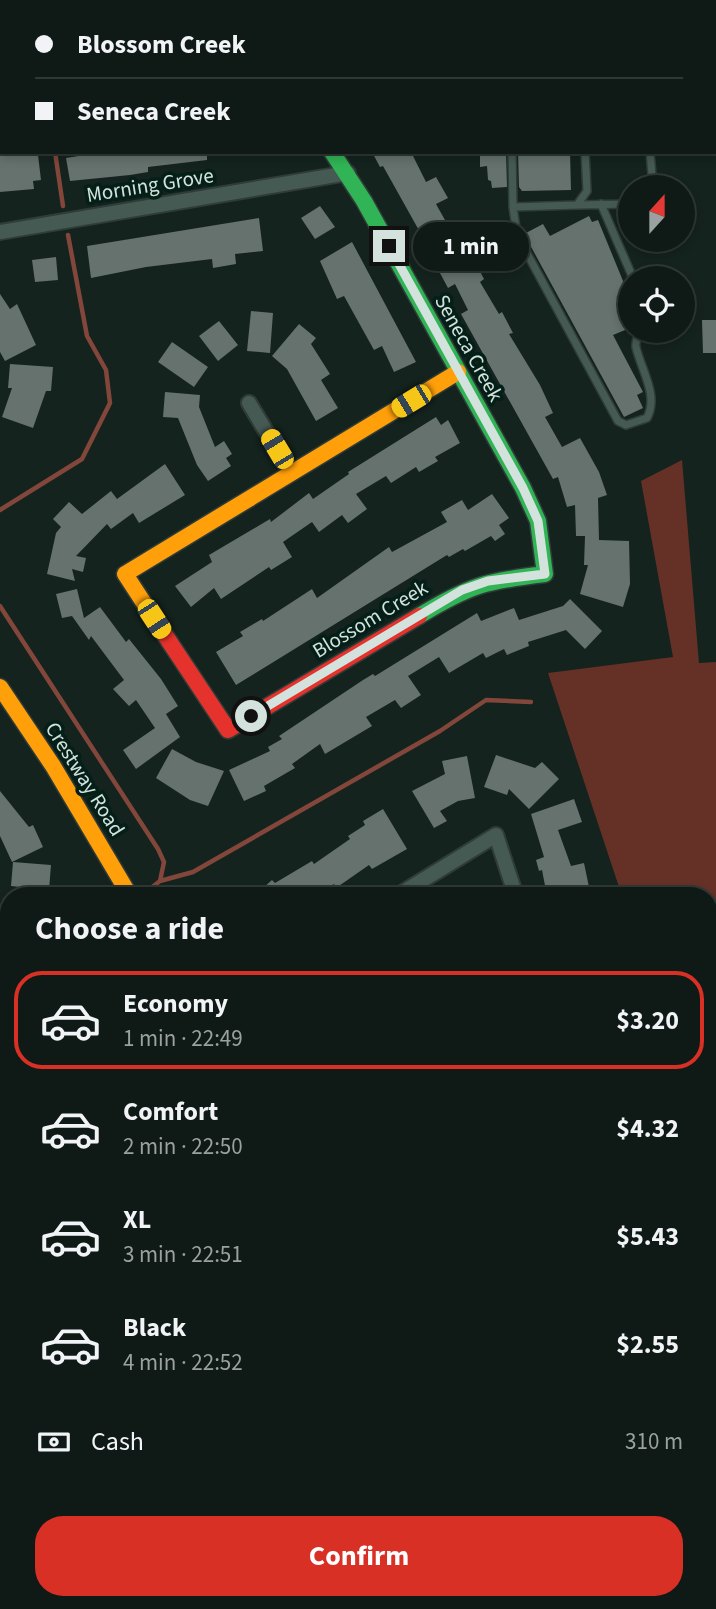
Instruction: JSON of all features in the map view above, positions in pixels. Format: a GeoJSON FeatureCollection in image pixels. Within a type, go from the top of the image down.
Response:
{"type":"FeatureCollection","features":[{"type":"Feature","properties":{"kind":"street","name":"Seneca Creek"},"geometry":{"type":"LineString","coordinates":[[334,154],[348,173],[538,521],[545,574]]}},
{"type":"Feature","properties":{"kind":"street","name":"Morning Grove"},"geometry":{"type":"LineString","coordinates":[[0,232],[348,173]]}},
{"type":"Feature","properties":{"kind":"street"},"geometry":{"type":"LineString","coordinates":[[249,403],[291,472],[458,372]]}},
{"type":"Feature","properties":{"kind":"street","name":"Blossom Creek"},"geometry":{"type":"LineString","coordinates":[[291,472],[125,574],[228,730],[462,590],[488,581],[545,574]]}},
{"type":"Feature","properties":{"kind":"street","name":"Crestway Road"},"geometry":{"type":"LineString","coordinates":[[0,687],[66,787],[125,887]]}},
{"type":"Feature","properties":{"kind":"street"},"geometry":{"type":"LineString","coordinates":[[412,887],[496,835],[513,887]]}},
{"type":"Feature","properties":{"kind":"lane"},"geometry":{"type":"LineString","coordinates":[[512,154],[513,207],[517,235],[618,421],[625,425],[648,418],[652,409],[648,379],[635,343]]}},
{"type":"Feature","properties":{"kind":"lane"},"geometry":{"type":"LineString","coordinates":[[577,205],[587,191],[585,154]]}},
{"type":"Feature","properties":{"kind":"lane"},"geometry":{"type":"LineString","coordinates":[[650,154],[652,175]]}},
{"type":"Feature","properties":{"kind":"lane"},"geometry":{"type":"LineString","coordinates":[[601,204],[628,266]]}},
{"type":"Feature","properties":{"kind":"lane"},"geometry":{"type":"LineString","coordinates":[[513,207],[618,204]]}},
{"type":"Feature","properties":{"kind":"shaded area"},"geometry":{"type":"Polygon","coordinates":[[[682,460],[699,663],[716,662],[716,887],[619,887],[548,673],[673,657],[641,481],[682,460]]]}},
{"type":"Feature","properties":{"kind":"building"},"geometry":{"type":"Polygon","coordinates":[[[91,154],[207,154],[207,160],[148,167],[148,172],[70,181],[66,158],[91,154]]]}},
{"type":"Feature","properties":{"kind":"building"},"geometry":{"type":"Polygon","coordinates":[[[373,154],[412,154],[426,182],[436,177],[448,198],[436,204],[468,261],[473,258],[484,279],[480,282],[499,314],[502,312],[513,333],[509,334],[540,385],[553,413],[545,417],[562,447],[580,438],[599,472],[607,495],[598,498],[599,540],[629,541],[630,584],[623,607],[580,594],[588,565],[584,565],[585,536],[576,536],[575,505],[567,507],[558,477],[553,479],[461,314],[468,310],[455,284],[448,288],[433,260],[435,259],[383,166],[380,167],[373,154]]]}},
{"type":"Feature","properties":{"kind":"building"},"geometry":{"type":"Polygon","coordinates":[[[480,154],[506,154],[507,187],[492,188],[491,181],[488,180],[487,166],[480,167],[480,154]]]}},
{"type":"Feature","properties":{"kind":"building"},"geometry":{"type":"Polygon","coordinates":[[[518,154],[570,154],[571,190],[522,191],[519,187],[518,154]]]}},
{"type":"Feature","properties":{"kind":"building"},"geometry":{"type":"Polygon","coordinates":[[[0,155],[38,155],[41,180],[33,181],[34,189],[0,192],[0,155]]]}},
{"type":"Feature","properties":{"kind":"building"},"geometry":{"type":"Polygon","coordinates":[[[320,206],[335,227],[315,239],[301,218],[320,206]]]}},
{"type":"Feature","properties":{"kind":"building"},"geometry":{"type":"Polygon","coordinates":[[[589,216],[592,222],[598,220],[618,269],[618,333],[613,335],[643,392],[637,395],[643,408],[624,417],[524,234],[543,224],[550,236],[589,216]]]}},
{"type":"Feature","properties":{"kind":"building"},"geometry":{"type":"Polygon","coordinates":[[[259,218],[263,251],[235,254],[236,264],[213,268],[212,259],[146,267],[91,278],[87,246],[259,218]]]}},
{"type":"Feature","properties":{"kind":"building"},"geometry":{"type":"Polygon","coordinates":[[[352,242],[416,362],[394,372],[382,346],[374,350],[344,296],[337,299],[320,261],[352,242]]]}},
{"type":"Feature","properties":{"kind":"building"},"geometry":{"type":"Polygon","coordinates":[[[56,257],[58,280],[35,282],[32,260],[56,257]]]}},
{"type":"Feature","properties":{"kind":"building"},"geometry":{"type":"Polygon","coordinates":[[[0,294],[10,309],[17,304],[36,345],[5,361],[0,352],[0,294]]]}},
{"type":"Feature","properties":{"kind":"building"},"geometry":{"type":"Polygon","coordinates":[[[251,311],[273,313],[270,353],[247,351],[251,311]]]}},
{"type":"Feature","properties":{"kind":"building"},"geometry":{"type":"Polygon","coordinates":[[[702,320],[716,320],[716,353],[703,353],[702,320]]]}},
{"type":"Feature","properties":{"kind":"building"},"geometry":{"type":"Polygon","coordinates":[[[219,321],[238,345],[218,361],[199,336],[219,321]]]}},
{"type":"Feature","properties":{"kind":"building"},"geometry":{"type":"Polygon","coordinates":[[[299,324],[316,338],[311,344],[330,374],[321,380],[338,408],[316,421],[287,369],[272,356],[299,324]]]}},
{"type":"Feature","properties":{"kind":"building"},"geometry":{"type":"Polygon","coordinates":[[[172,342],[208,367],[194,387],[158,362],[172,342]]]}},
{"type":"Feature","properties":{"kind":"building"},"geometry":{"type":"Polygon","coordinates":[[[10,364],[53,367],[51,391],[46,391],[33,428],[2,417],[12,388],[8,388],[10,364]]]}},
{"type":"Feature","properties":{"kind":"building"},"geometry":{"type":"Polygon","coordinates":[[[165,392],[200,395],[199,407],[215,447],[224,441],[232,454],[226,458],[231,466],[208,481],[197,465],[178,418],[163,417],[165,392]]]}},
{"type":"Feature","properties":{"kind":"building"},"geometry":{"type":"Polygon","coordinates":[[[436,417],[441,425],[448,420],[460,443],[435,457],[438,461],[419,472],[416,467],[391,483],[386,476],[356,494],[367,509],[348,523],[342,515],[319,532],[312,522],[283,542],[292,557],[271,570],[269,567],[221,599],[214,588],[191,607],[175,586],[212,562],[209,555],[270,519],[271,522],[309,493],[313,499],[349,474],[348,472],[436,417]]]}},
{"type":"Feature","properties":{"kind":"building"},"geometry":{"type":"Polygon","coordinates":[[[165,464],[185,495],[139,523],[133,513],[111,529],[107,524],[76,556],[86,558],[83,572],[72,569],[75,581],[47,574],[56,533],[61,527],[53,519],[69,502],[82,514],[111,491],[117,499],[165,464]]]}},
{"type":"Feature","properties":{"kind":"building"},"geometry":{"type":"Polygon","coordinates":[[[492,494],[509,518],[499,525],[505,534],[495,541],[491,536],[465,551],[463,549],[449,557],[447,555],[236,685],[216,652],[243,636],[240,632],[262,619],[263,621],[312,589],[317,598],[389,547],[392,552],[447,522],[441,512],[462,500],[468,510],[492,494]]]}},
{"type":"Feature","properties":{"kind":"building"},"geometry":{"type":"Polygon","coordinates":[[[77,589],[84,618],[100,607],[126,642],[129,639],[161,679],[178,706],[166,714],[180,737],[136,769],[123,750],[155,728],[136,700],[129,706],[113,689],[124,680],[91,636],[89,640],[72,616],[62,618],[56,594],[77,589]]]}},
{"type":"Feature","properties":{"kind":"building"},"geometry":{"type":"Polygon","coordinates":[[[570,599],[602,631],[585,649],[566,630],[528,642],[529,646],[507,655],[504,649],[486,658],[483,653],[449,673],[439,657],[408,676],[421,695],[401,708],[395,700],[366,717],[372,726],[325,754],[320,744],[292,764],[295,768],[264,786],[266,791],[244,801],[229,770],[270,751],[268,747],[282,739],[279,736],[363,680],[373,674],[375,676],[477,613],[481,621],[514,608],[519,620],[563,606],[570,599]]]}},
{"type":"Feature","properties":{"kind":"building"},"geometry":{"type":"Polygon","coordinates":[[[172,749],[196,762],[224,771],[208,806],[190,800],[156,778],[172,749]]]}},
{"type":"Feature","properties":{"kind":"building"},"geometry":{"type":"Polygon","coordinates":[[[496,755],[535,768],[542,762],[559,779],[529,809],[509,789],[507,795],[484,787],[496,755]]]}},
{"type":"Feature","properties":{"kind":"building"},"geometry":{"type":"Polygon","coordinates":[[[467,756],[475,798],[458,801],[440,811],[447,821],[434,828],[412,791],[445,774],[442,761],[467,756]]]}},
{"type":"Feature","properties":{"kind":"building"},"geometry":{"type":"Polygon","coordinates":[[[0,791],[29,827],[33,825],[43,847],[12,862],[0,836],[0,791]]]}},
{"type":"Feature","properties":{"kind":"building"},"geometry":{"type":"Polygon","coordinates":[[[574,799],[582,822],[558,830],[571,866],[584,863],[589,887],[545,887],[542,870],[539,871],[536,860],[544,857],[531,814],[574,799]]]}},
{"type":"Feature","properties":{"kind":"building"},"geometry":{"type":"Polygon","coordinates":[[[383,809],[407,849],[372,869],[369,865],[337,887],[334,884],[329,887],[264,887],[272,880],[275,883],[312,861],[314,864],[350,839],[348,836],[365,825],[363,821],[383,809]]]}},
{"type":"Feature","properties":{"kind":"building"},"geometry":{"type":"Polygon","coordinates":[[[13,862],[51,865],[49,887],[11,886],[13,862]]]}},
{"type":"Feature","properties":{"kind":"waterway"},"geometry":{"type":"LineString","coordinates":[[55,154],[63,206]]}},
{"type":"Feature","properties":{"kind":"waterway"},"geometry":{"type":"LineString","coordinates":[[0,510],[82,459],[110,403],[106,370],[87,336],[68,235]]}},
{"type":"Feature","properties":{"kind":"waterway"},"geometry":{"type":"LineString","coordinates":[[0,606],[158,849],[164,862],[160,881],[152,887]]}},
{"type":"Feature","properties":{"kind":"waterway"},"geometry":{"type":"LineString","coordinates":[[160,881],[193,872],[440,731],[486,700],[531,702]]}},
{"type":"Feature","properties":{"kind":"traffic: fast"},"geometry":{"type":"LineString","coordinates":[[333,154],[364,201],[523,488],[538,521],[545,574],[479,586],[452,597],[419,616]]}},
{"type":"Feature","properties":{"kind":"traffic: slow"},"geometry":{"type":"LineString","coordinates":[[153,617],[125,574],[458,372]]}},
{"type":"Feature","properties":{"kind":"traffic: slow"},"geometry":{"type":"LineString","coordinates":[[0,687],[53,766],[125,887]]}},
{"type":"Feature","properties":{"kind":"traffic: jam"},"geometry":{"type":"LineString","coordinates":[[153,617],[228,730],[419,616]]}},
{"type":"Feature","properties":{"kind":"route"},"geometry":{"type":"LineString","coordinates":[[251,716],[462,590],[488,581],[545,574],[538,521],[523,488],[389,246]]}}]}
